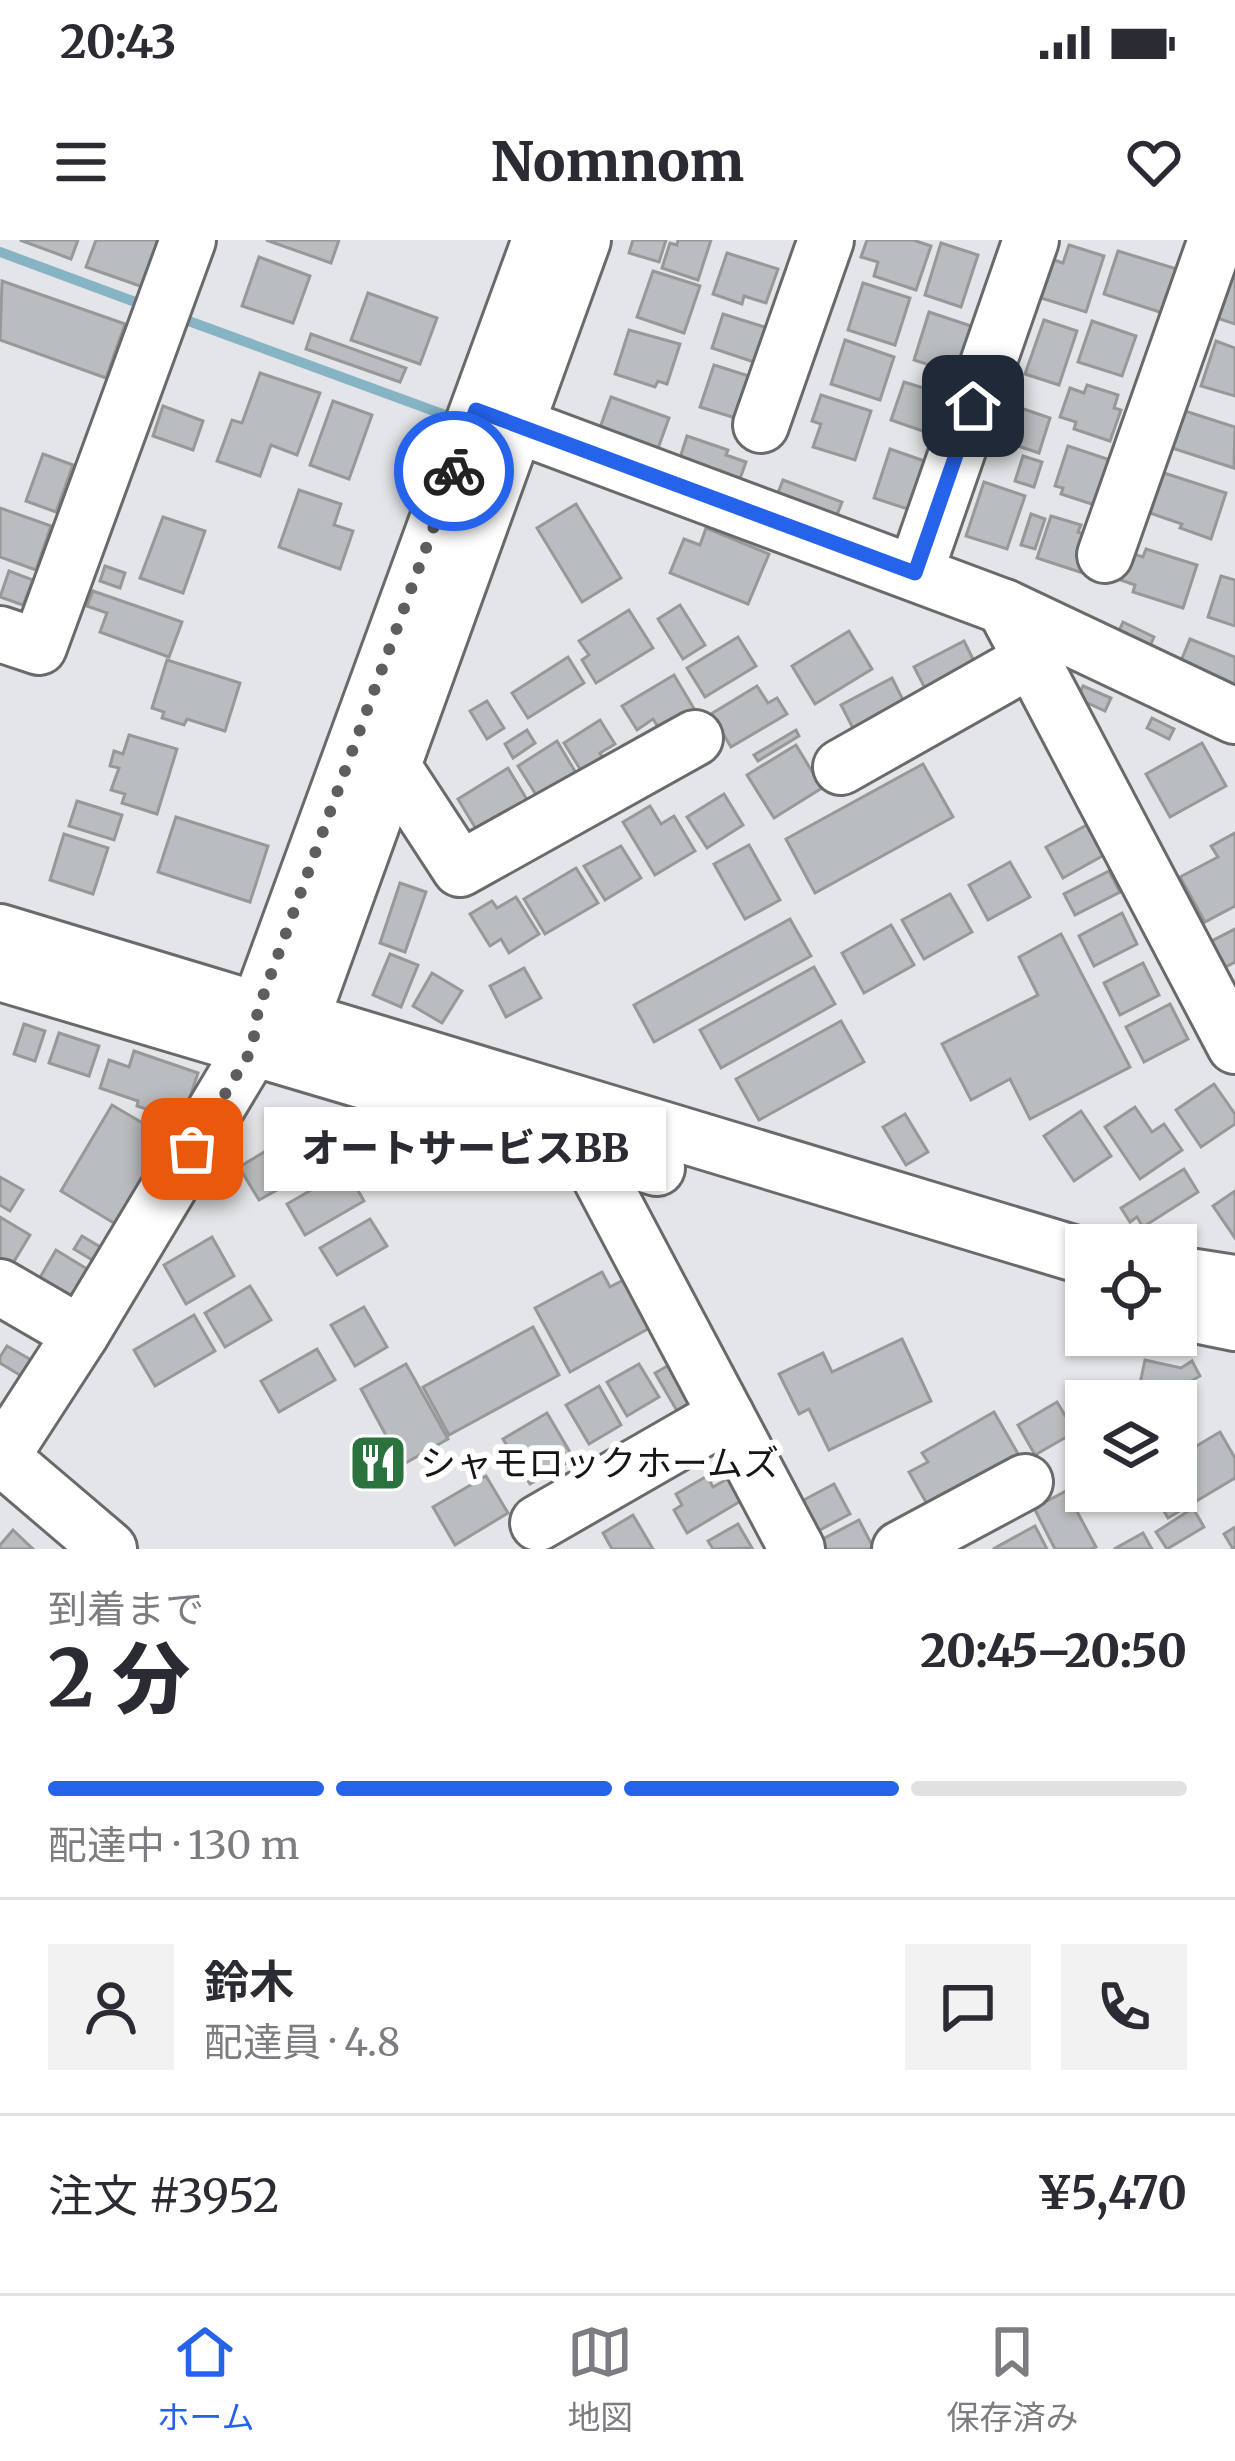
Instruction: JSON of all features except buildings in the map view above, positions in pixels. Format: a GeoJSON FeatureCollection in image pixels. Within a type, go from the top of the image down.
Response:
{"type":"FeatureCollection","features":[{"type":"Feature","properties":{"kind":"street"},"geometry":{"type":"LineString","coordinates":[[0,634],[40,647],[188,240]]}},
{"type":"Feature","properties":{"kind":"street"},"geometry":{"type":"LineString","coordinates":[[109,1549],[1,1458],[270,1026],[392,765],[496,417],[540,240]]}},
{"type":"Feature","properties":{"kind":"street"},"geometry":{"type":"LineString","coordinates":[[270,1026],[496,417],[583,240]]}},
{"type":"Feature","properties":{"kind":"street"},"geometry":{"type":"LineString","coordinates":[[761,425],[826,240]]}},
{"type":"Feature","properties":{"kind":"street"},"geometry":{"type":"LineString","coordinates":[[915,573],[1031,240]]}},
{"type":"Feature","properties":{"kind":"street"},"geometry":{"type":"LineString","coordinates":[[1106,555],[1216,240]]}},
{"type":"Feature","properties":{"kind":"street"},"geometry":{"type":"LineString","coordinates":[[496,417],[1004,607],[1235,716]]}},
{"type":"Feature","properties":{"kind":"street"},"geometry":{"type":"LineString","coordinates":[[1004,607],[1235,1046]]}},
{"type":"Feature","properties":{"kind":"street"},"geometry":{"type":"LineString","coordinates":[[841,766],[1032,659]]}},
{"type":"Feature","properties":{"kind":"street"},"geometry":{"type":"LineString","coordinates":[[392,765],[460,869],[695,738]]}},
{"type":"Feature","properties":{"kind":"street"},"geometry":{"type":"LineString","coordinates":[[0,932],[270,1026],[583,1145],[1065,1287]]}},
{"type":"Feature","properties":{"kind":"street"},"geometry":{"type":"LineString","coordinates":[[0,973],[270,1026],[1065,1251]]}},
{"type":"Feature","properties":{"kind":"street"},"geometry":{"type":"LineString","coordinates":[[583,1145],[797,1549]]}},
{"type":"Feature","properties":{"kind":"street"},"geometry":{"type":"LineString","coordinates":[[1197,1277],[1235,1283]]}},
{"type":"Feature","properties":{"kind":"street"},"geometry":{"type":"LineString","coordinates":[[0,1287],[81,1334]]}},
{"type":"Feature","properties":{"kind":"street"},"geometry":{"type":"LineString","coordinates":[[1197,1315],[1235,1322]]}},
{"type":"Feature","properties":{"kind":"street"},"geometry":{"type":"LineString","coordinates":[[538,1522],[726,1415]]}},
{"type":"Feature","properties":{"kind":"street"},"geometry":{"type":"LineString","coordinates":[[900,1549],[1025,1481]]}},
{"type":"Feature","properties":{"kind":"waterway"},"geometry":{"type":"LineString","coordinates":[[0,252],[146,306]]}},
{"type":"Feature","properties":{"kind":"waterway"},"geometry":{"type":"LineString","coordinates":[[175,316],[456,419]]}},
{"type":"Feature","properties":{"kind":"way so far"},"geometry":{"type":"LineString","coordinates":[[192,1149],[252,1049],[258,1010],[454,471]]}},
{"type":"Feature","properties":{"kind":"place","name":"オートサービスBB"},"geometry":{"type":"Point","coordinates":[192,1149]}},
{"type":"Feature","properties":{"kind":"place","name":"シャモロックホームズ"},"geometry":{"type":"Point","coordinates":[378,1463]}},
{"type":"Feature","properties":{"kind":"route"},"geometry":{"type":"LineString","coordinates":[[454,471],[476,410],[915,573],[973,406]]}}]}
